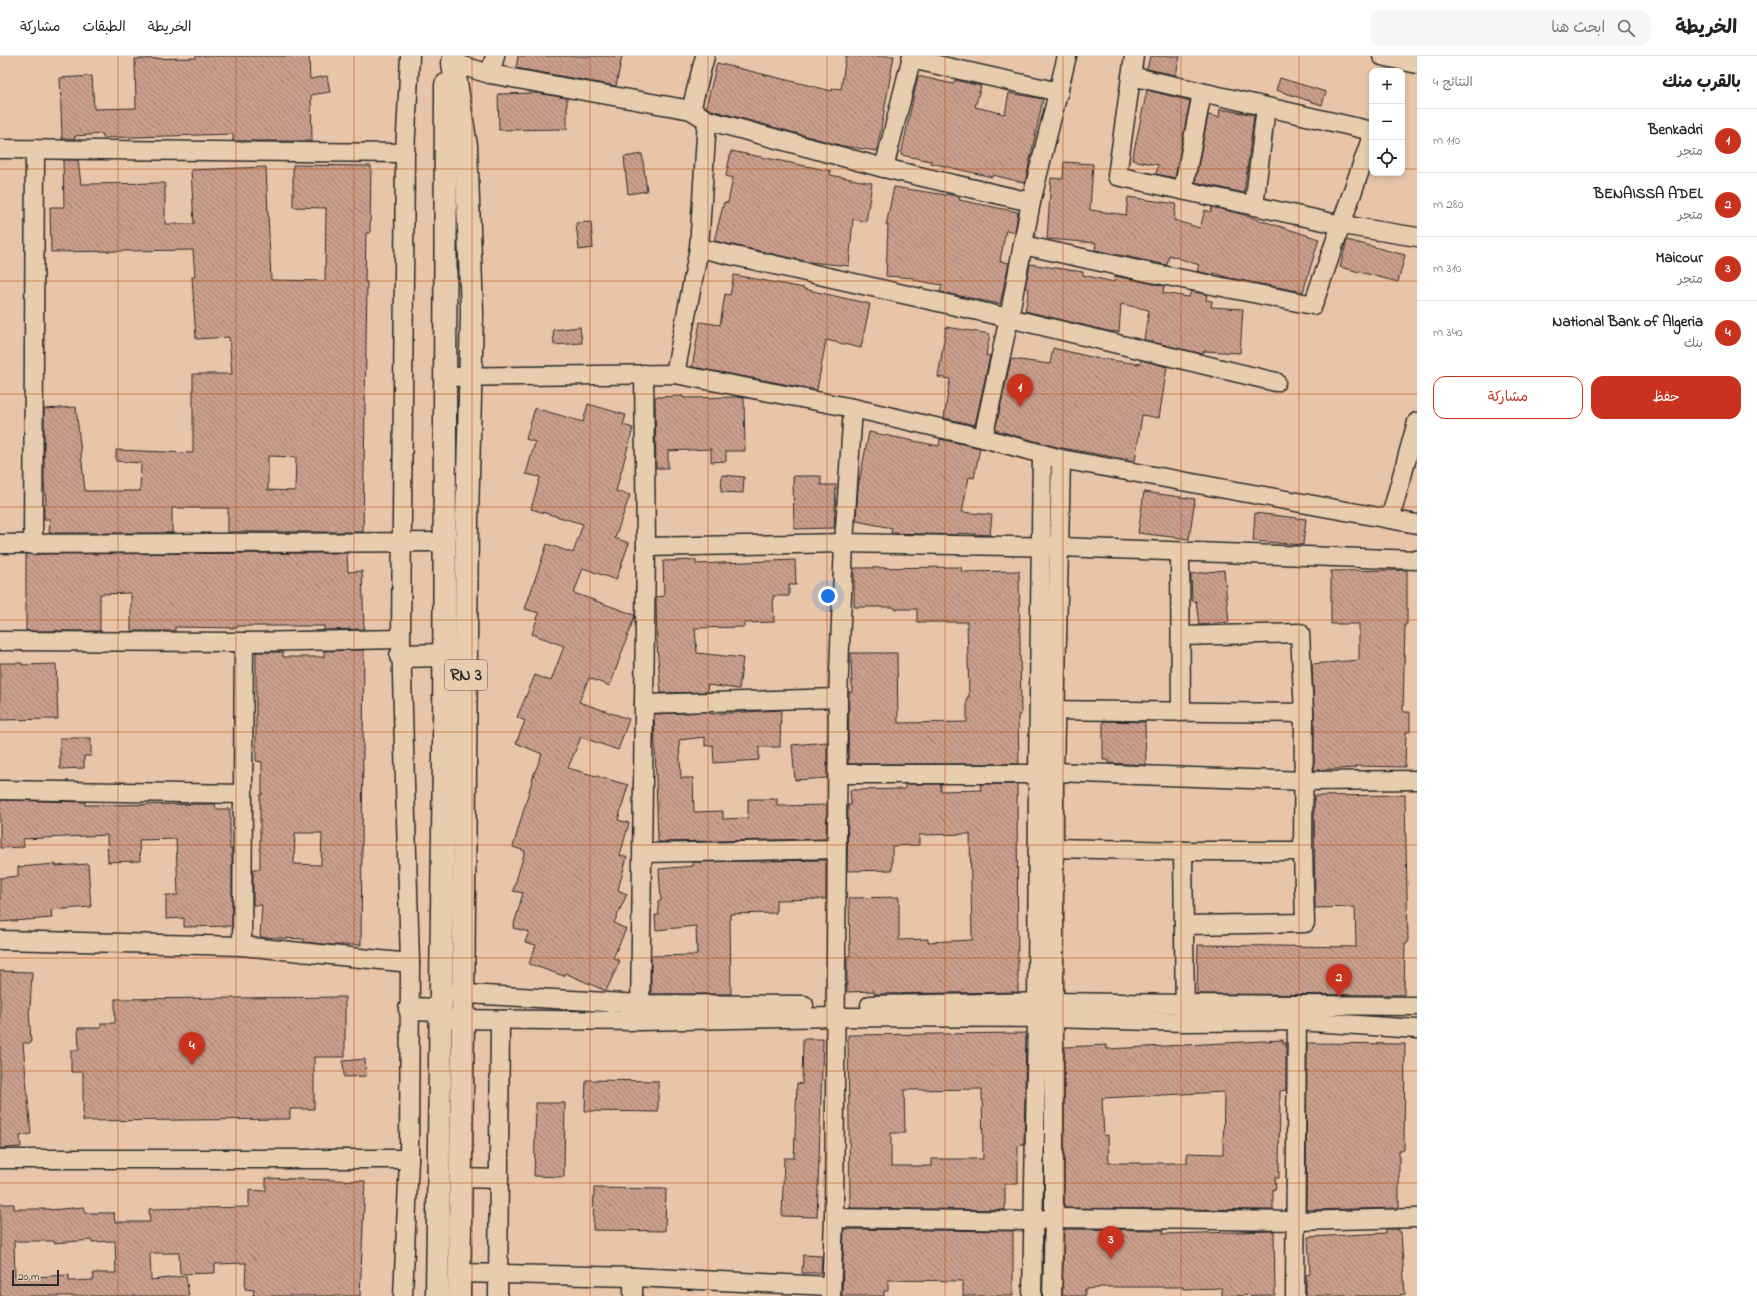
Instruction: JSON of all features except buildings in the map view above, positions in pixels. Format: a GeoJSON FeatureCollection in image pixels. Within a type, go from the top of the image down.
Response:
{"type":"FeatureCollection","features":[{"type":"Feature","properties":{"kind":"highway","name":"RN 3"},"geometry":{"type":"LineString","coordinates":[[451,58],[466,146],[472,312],[467,519],[459,1296]]}},
{"type":"Feature","properties":{"kind":"highway","name":"RN 3"},"geometry":{"type":"LineString","coordinates":[[437,1296],[445,655],[445,377],[451,58]]}},
{"type":"Feature","properties":{"kind":"highway"},"geometry":{"type":"LineString","coordinates":[[401,648],[445,655]]}},
{"type":"Feature","properties":{"kind":"highway"},"geometry":{"type":"LineString","coordinates":[[410,1009],[440,1007]]}},
{"type":"Feature","properties":{"kind":"street"},"geometry":{"type":"LineString","coordinates":[[403,1296],[409,1159],[410,963],[401,648],[405,153],[410,56]]}},
{"type":"Feature","properties":{"kind":"street"},"geometry":{"type":"LineString","coordinates":[[490,74],[495,56]]}},
{"type":"Feature","properties":{"kind":"street"},"geometry":{"type":"LineString","coordinates":[[691,110],[706,56]]}},
{"type":"Feature","properties":{"kind":"street"},"geometry":{"type":"LineString","coordinates":[[983,438],[1009,318],[1031,202],[1067,56]]}},
{"type":"Feature","properties":{"kind":"street"},"geometry":{"type":"LineString","coordinates":[[1134,56],[1117,176],[1342,225],[1417,237]]}},
{"type":"Feature","properties":{"kind":"street"},"geometry":{"type":"LineString","coordinates":[[884,168],[912,57],[1059,92]]}},
{"type":"Feature","properties":{"kind":"street"},"geometry":{"type":"LineString","coordinates":[[451,58],[490,74],[691,110],[707,120],[884,168],[1031,202]]}},
{"type":"Feature","properties":{"kind":"street"},"geometry":{"type":"LineString","coordinates":[[1388,62],[1417,64]]}},
{"type":"Feature","properties":{"kind":"street"},"geometry":{"type":"LineString","coordinates":[[1132,76],[1369,130]]}},
{"type":"Feature","properties":{"kind":"street"},"geometry":{"type":"LineString","coordinates":[[1183,190],[1202,93]]}},
{"type":"Feature","properties":{"kind":"street"},"geometry":{"type":"LineString","coordinates":[[1254,206],[1266,107]]}},
{"type":"Feature","properties":{"kind":"street"},"geometry":{"type":"LineString","coordinates":[[675,374],[699,248],[707,120]]}},
{"type":"Feature","properties":{"kind":"street"},"geometry":{"type":"LineString","coordinates":[[1023,245],[1147,272],[1313,305],[1371,140]]}},
{"type":"Feature","properties":{"kind":"street"},"geometry":{"type":"LineString","coordinates":[[0,149],[405,153]]}},
{"type":"Feature","properties":{"kind":"street"},"geometry":{"type":"LineString","coordinates":[[33,545],[35,149]]}},
{"type":"Feature","properties":{"kind":"street"},"geometry":{"type":"LineString","coordinates":[[699,248],[1009,318],[1276,382]]}},
{"type":"Feature","properties":{"kind":"street"},"geometry":{"type":"LineString","coordinates":[[640,1013],[646,547],[644,374]]}},
{"type":"Feature","properties":{"kind":"street"},"geometry":{"type":"LineString","coordinates":[[445,377],[675,374],[853,408],[983,438],[1061,459],[1417,524]]}},
{"type":"Feature","properties":{"kind":"street"},"geometry":{"type":"LineString","coordinates":[[459,1273],[633,1277],[831,1291],[834,1218],[838,698],[844,543],[853,408]]}},
{"type":"Feature","properties":{"kind":"street"},"geometry":{"type":"LineString","coordinates":[[1390,519],[1417,422]]}},
{"type":"Feature","properties":{"kind":"street"},"geometry":{"type":"LineString","coordinates":[[1042,454],[1040,547],[1047,710]]}},
{"type":"Feature","properties":{"kind":"street"},"geometry":{"type":"LineString","coordinates":[[1052,1296],[1054,1218],[1045,1010],[1046,773],[1047,710],[1059,547],[1061,459]]}},
{"type":"Feature","properties":{"kind":"street"},"geometry":{"type":"LineString","coordinates":[[0,544],[445,542]]}},
{"type":"Feature","properties":{"kind":"street"},"geometry":{"type":"LineString","coordinates":[[646,547],[844,543],[1059,547],[1417,560]]}},
{"type":"Feature","properties":{"kind":"street"},"geometry":{"type":"LineString","coordinates":[[1180,552],[1182,636],[1181,712]]}},
{"type":"Feature","properties":{"kind":"street"},"geometry":{"type":"LineString","coordinates":[[1182,636],[1300,633],[1304,713],[1303,851],[1305,923],[1184,925]]}},
{"type":"Feature","properties":{"kind":"street"},"geometry":{"type":"LineString","coordinates":[[0,641],[244,642],[401,648]]}},
{"type":"Feature","properties":{"kind":"street"},"geometry":{"type":"LineString","coordinates":[[242,946],[244,642]]}},
{"type":"Feature","properties":{"kind":"street"},"geometry":{"type":"LineString","coordinates":[[644,704],[838,698]]}},
{"type":"Feature","properties":{"kind":"street"},"geometry":{"type":"LineString","coordinates":[[1047,710],[1304,713]]}},
{"type":"Feature","properties":{"kind":"street"},"geometry":{"type":"LineString","coordinates":[[838,774],[1046,773],[1304,781],[1417,780]]}},
{"type":"Feature","properties":{"kind":"street"},"geometry":{"type":"LineString","coordinates":[[1032,1296],[1033,1221],[1054,848],[1046,773]]}},
{"type":"Feature","properties":{"kind":"street"},"geometry":{"type":"LineString","coordinates":[[0,790],[242,794]]}},
{"type":"Feature","properties":{"kind":"street"},"geometry":{"type":"LineString","coordinates":[[1054,848],[1183,851],[1303,851]]}},
{"type":"Feature","properties":{"kind":"street"},"geometry":{"type":"LineString","coordinates":[[643,853],[836,850]]}},
{"type":"Feature","properties":{"kind":"street"},"geometry":{"type":"LineString","coordinates":[[1183,851],[1185,1013]]}},
{"type":"Feature","properties":{"kind":"street"},"geometry":{"type":"LineString","coordinates":[[0,940],[242,946],[410,963]]}},
{"type":"Feature","properties":{"kind":"street"},"geometry":{"type":"LineString","coordinates":[[640,1013],[462,993],[440,1007],[463,1020],[500,1020],[640,1013],[836,1011],[1045,1010],[1185,1013],[1298,1013],[1417,1006]]}},
{"type":"Feature","properties":{"kind":"street"},"geometry":{"type":"LineString","coordinates":[[1298,1013],[1417,1028]]}},
{"type":"Feature","properties":{"kind":"street"},"geometry":{"type":"LineString","coordinates":[[1295,1296],[1298,1013]]}},
{"type":"Feature","properties":{"kind":"street"},"geometry":{"type":"LineString","coordinates":[[498,1296],[500,1020]]}},
{"type":"Feature","properties":{"kind":"street"},"geometry":{"type":"LineString","coordinates":[[0,1159],[409,1159]]}},
{"type":"Feature","properties":{"kind":"street"},"geometry":{"type":"LineString","coordinates":[[460,1178],[499,1179]]}},
{"type":"Feature","properties":{"kind":"street"},"geometry":{"type":"LineString","coordinates":[[834,1218],[1033,1221],[1054,1218],[1296,1221],[1417,1218]]}},
{"type":"Feature","properties":{"kind":"street"},"geometry":{"type":"LineString","coordinates":[[633,1277],[633,1296]]}},
{"type":"Feature","properties":{"kind":"place","name":"Benkadri"},"geometry":{"type":"Point","coordinates":[1020,407]}},
{"type":"Feature","properties":{"kind":"place","name":"BENAISSA ADEL"},"geometry":{"type":"Point","coordinates":[1339,997]}},
{"type":"Feature","properties":{"kind":"place","name":"National Bank of Algeria"},"geometry":{"type":"Point","coordinates":[192,1065]}},
{"type":"Feature","properties":{"kind":"place","name":"Maicour"},"geometry":{"type":"Point","coordinates":[1111,1259]}}]}
